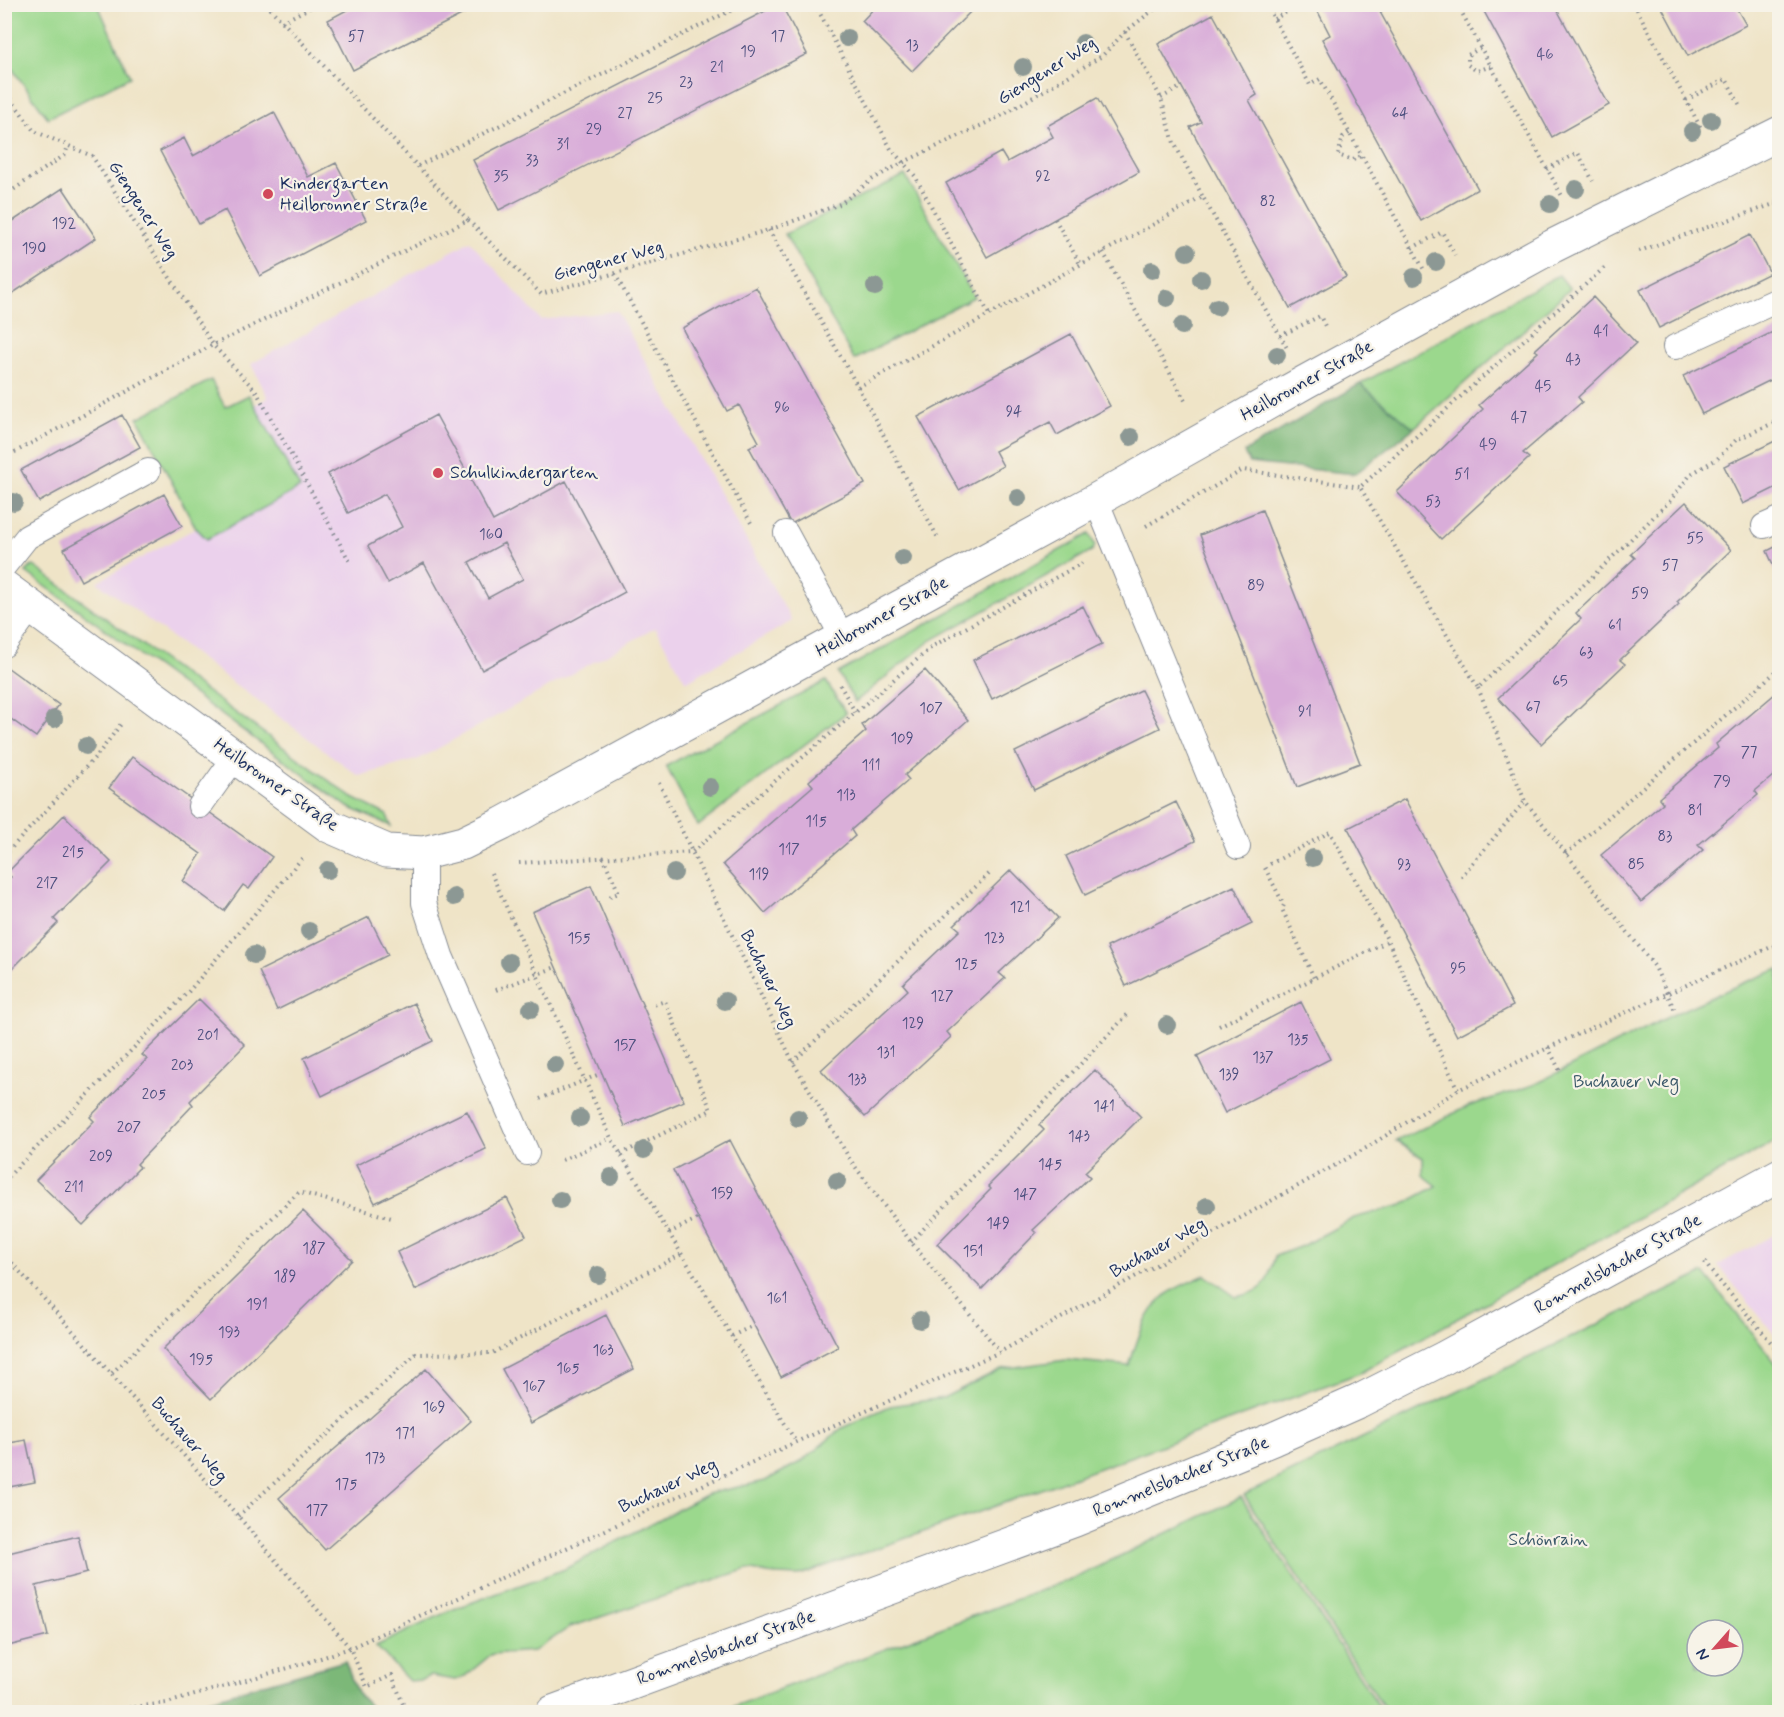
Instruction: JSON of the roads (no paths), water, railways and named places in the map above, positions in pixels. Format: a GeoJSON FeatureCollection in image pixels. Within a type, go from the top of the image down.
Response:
{"type":"FeatureCollection","features":[{"type":"Feature","properties":{"kind":"street","name":"Heilbronner Straße"},"geometry":{"type":"LineString","coordinates":[[4,587],[329,826],[387,851],[424,853],[463,843],[482,833],[1096,500],[1444,306],[1596,224],[1770,138]]}},
{"type":"Feature","properties":{"kind":"street","name":"Rommelsbacher Straße"},"geometry":{"type":"LineString","coordinates":[[553,1713],[1075,1520],[1273,1439],[1359,1401],[1444,1358],[1779,1175]]}},
{"type":"Feature","properties":{"kind":"lane"},"geometry":{"type":"LineString","coordinates":[[1675,348],[1779,299]]}},
{"type":"Feature","properties":{"kind":"lane"},"geometry":{"type":"LineString","coordinates":[[4,566],[27,537],[148,471]]}},
{"type":"Feature","properties":{"kind":"lane"},"geometry":{"type":"LineString","coordinates":[[1096,500],[1238,847]]}},
{"type":"Feature","properties":{"kind":"lane"},"geometry":{"type":"LineString","coordinates":[[786,533],[832,644]]}},
{"type":"Feature","properties":{"kind":"lane"},"geometry":{"type":"LineString","coordinates":[[4,645],[31,607]]}},
{"type":"Feature","properties":{"kind":"lane"},"geometry":{"type":"LineString","coordinates":[[200,806],[236,757]]}},
{"type":"Feature","properties":{"kind":"lane"},"geometry":{"type":"LineString","coordinates":[[424,853],[424,903],[441,956],[527,1153]]}},
{"type":"Feature","properties":{"kind":"place","name":"Kindergarten Heilbronner Straße"},"geometry":{"type":"Point","coordinates":[268,194]}},
{"type":"Feature","properties":{"kind":"place","name":"Schulkindergarten"},"geometry":{"type":"Point","coordinates":[438,473]}},
{"type":"Feature","properties":{"kind":"park label","name":"Buchauer Weg"},"geometry":{"type":"Point","coordinates":[1626,1082]}},
{"type":"Feature","properties":{"kind":"park label","name":"Schönrain"},"geometry":{"type":"Point","coordinates":[1548,1540]}}]}
